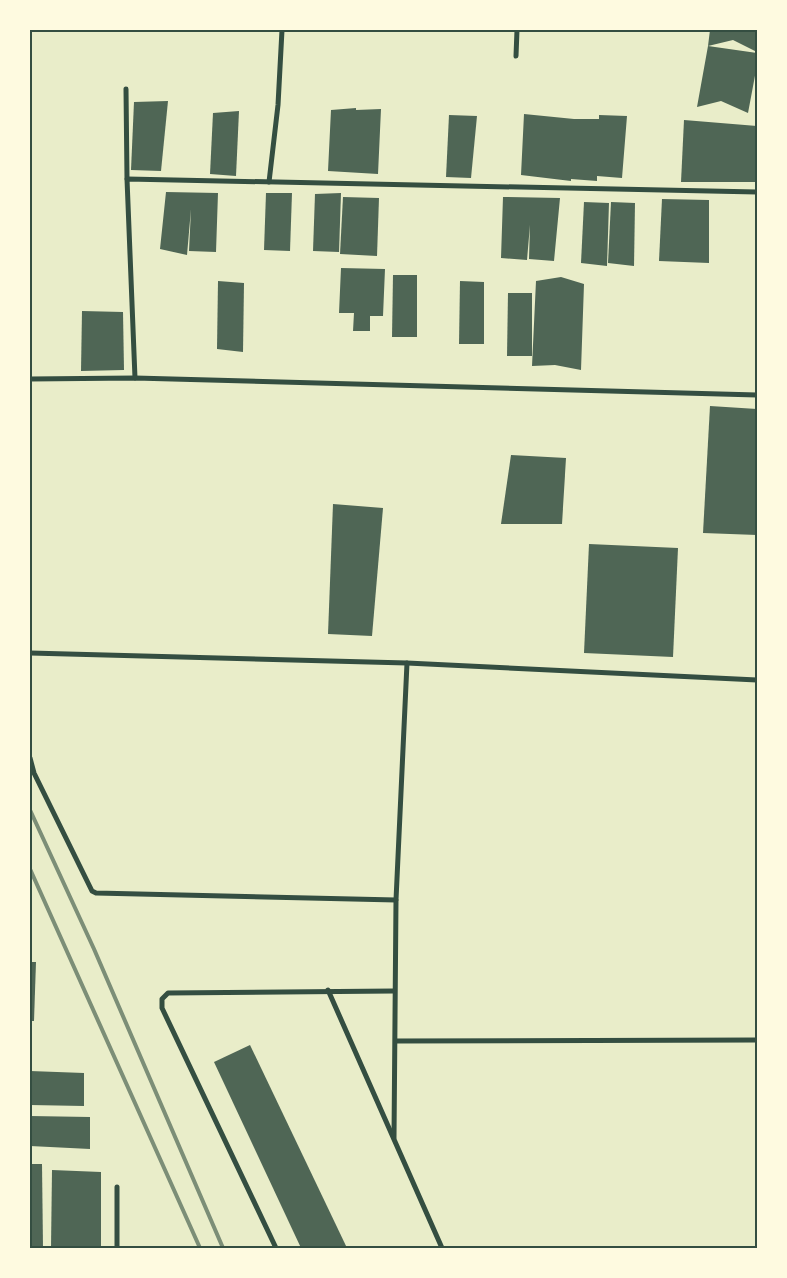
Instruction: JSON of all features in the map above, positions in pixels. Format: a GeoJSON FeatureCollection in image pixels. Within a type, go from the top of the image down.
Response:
{"type":"FeatureCollection","features":[{"type":"Feature","properties":{"kind":"street"},"geometry":{"type":"LineString","coordinates":[[269,182],[278,105],[282,30]]}},
{"type":"Feature","properties":{"kind":"street"},"geometry":{"type":"LineString","coordinates":[[516,56],[517,30]]}},
{"type":"Feature","properties":{"kind":"street"},"geometry":{"type":"LineString","coordinates":[[126,89],[135,378]]}},
{"type":"Feature","properties":{"kind":"street"},"geometry":{"type":"LineString","coordinates":[[128,179],[757,192]]}},
{"type":"Feature","properties":{"kind":"street"},"geometry":{"type":"LineString","coordinates":[[30,379],[135,378],[757,395]]}},
{"type":"Feature","properties":{"kind":"street"},"geometry":{"type":"LineString","coordinates":[[30,653],[407,663],[757,680]]}},
{"type":"Feature","properties":{"kind":"street"},"geometry":{"type":"LineString","coordinates":[[394,1138],[396,900],[407,663]]}},
{"type":"Feature","properties":{"kind":"street"},"geometry":{"type":"LineString","coordinates":[[30,758],[34,773],[94,892],[396,900]]}},
{"type":"Feature","properties":{"kind":"street"},"geometry":{"type":"LineString","coordinates":[[328,990],[442,1248]]}},
{"type":"Feature","properties":{"kind":"street"},"geometry":{"type":"LineString","coordinates":[[276,1248],[162,1008],[162,999],[168,993],[394,990]]}},
{"type":"Feature","properties":{"kind":"street"},"geometry":{"type":"LineString","coordinates":[[396,1040],[757,1040]]}},
{"type":"Feature","properties":{"kind":"street"},"geometry":{"type":"LineString","coordinates":[[117,1187],[117,1248]]}},
{"type":"Feature","properties":{"kind":"building"},"geometry":{"type":"Polygon","coordinates":[[[710,30],[757,30],[757,52],[733,40],[708,46],[710,30]]]}},
{"type":"Feature","properties":{"kind":"building"},"geometry":{"type":"Polygon","coordinates":[[[708,46],[757,53],[757,65],[748,113],[721,101],[697,107],[708,46]]]}},
{"type":"Feature","properties":{"kind":"building"},"geometry":{"type":"Polygon","coordinates":[[[168,101],[161,171],[131,170],[134,102],[168,101]]]}},
{"type":"Feature","properties":{"kind":"building"},"geometry":{"type":"Polygon","coordinates":[[[356,108],[356,110],[381,109],[378,174],[328,171],[331,110],[356,108]]]}},
{"type":"Feature","properties":{"kind":"building"},"geometry":{"type":"Polygon","coordinates":[[[239,111],[236,176],[210,174],[213,113],[239,111]]]}},
{"type":"Feature","properties":{"kind":"building"},"geometry":{"type":"Polygon","coordinates":[[[524,114],[574,119],[599,119],[599,115],[627,116],[622,178],[597,176],[597,181],[571,179],[571,181],[521,175],[524,114]]]}},
{"type":"Feature","properties":{"kind":"building"},"geometry":{"type":"Polygon","coordinates":[[[449,115],[477,116],[471,178],[446,177],[449,115]]]}},
{"type":"Feature","properties":{"kind":"building"},"geometry":{"type":"Polygon","coordinates":[[[684,120],[757,126],[757,182],[681,182],[684,120]]]}},
{"type":"Feature","properties":{"kind":"building"},"geometry":{"type":"Polygon","coordinates":[[[166,192],[218,193],[216,252],[189,251],[191,209],[187,255],[160,249],[166,192]]]}},
{"type":"Feature","properties":{"kind":"building"},"geometry":{"type":"Polygon","coordinates":[[[266,193],[292,193],[290,251],[264,250],[266,193]]]}},
{"type":"Feature","properties":{"kind":"building"},"geometry":{"type":"Polygon","coordinates":[[[341,193],[339,252],[313,251],[315,194],[341,193]]]}},
{"type":"Feature","properties":{"kind":"building"},"geometry":{"type":"Polygon","coordinates":[[[343,197],[379,198],[377,256],[340,254],[343,197]]]}},
{"type":"Feature","properties":{"kind":"building"},"geometry":{"type":"Polygon","coordinates":[[[503,197],[560,198],[554,261],[529,259],[530,225],[527,260],[501,258],[503,197]]]}},
{"type":"Feature","properties":{"kind":"building"},"geometry":{"type":"Polygon","coordinates":[[[662,199],[709,200],[709,263],[659,261],[662,199]]]}},
{"type":"Feature","properties":{"kind":"building"},"geometry":{"type":"Polygon","coordinates":[[[584,202],[609,203],[607,266],[581,263],[584,202]]]}},
{"type":"Feature","properties":{"kind":"building"},"geometry":{"type":"Polygon","coordinates":[[[611,202],[635,203],[634,266],[608,263],[611,202]]]}},
{"type":"Feature","properties":{"kind":"building"},"geometry":{"type":"Polygon","coordinates":[[[341,268],[385,269],[383,316],[370,316],[370,331],[353,331],[354,313],[339,313],[341,268]]]}},
{"type":"Feature","properties":{"kind":"building"},"geometry":{"type":"Polygon","coordinates":[[[393,275],[417,275],[417,337],[392,337],[393,275]]]}},
{"type":"Feature","properties":{"kind":"building"},"geometry":{"type":"Polygon","coordinates":[[[561,277],[584,284],[581,370],[555,365],[532,366],[536,281],[561,277]]]}},
{"type":"Feature","properties":{"kind":"building"},"geometry":{"type":"Polygon","coordinates":[[[218,281],[244,283],[243,352],[217,349],[218,281]]]}},
{"type":"Feature","properties":{"kind":"building"},"geometry":{"type":"Polygon","coordinates":[[[460,281],[484,282],[484,344],[459,344],[460,281]]]}},
{"type":"Feature","properties":{"kind":"building"},"geometry":{"type":"Polygon","coordinates":[[[508,293],[532,293],[532,356],[507,356],[508,293]]]}},
{"type":"Feature","properties":{"kind":"building"},"geometry":{"type":"Polygon","coordinates":[[[82,311],[123,312],[124,370],[81,371],[82,311]]]}},
{"type":"Feature","properties":{"kind":"building"},"geometry":{"type":"Polygon","coordinates":[[[710,406],[757,409],[757,535],[703,533],[710,406]]]}},
{"type":"Feature","properties":{"kind":"building"},"geometry":{"type":"Polygon","coordinates":[[[511,455],[566,458],[562,524],[501,524],[511,455]]]}},
{"type":"Feature","properties":{"kind":"building"},"geometry":{"type":"Polygon","coordinates":[[[333,504],[383,508],[372,636],[328,634],[333,504]]]}},
{"type":"Feature","properties":{"kind":"building"},"geometry":{"type":"Polygon","coordinates":[[[589,544],[678,548],[673,657],[584,653],[589,544]]]}},
{"type":"Feature","properties":{"kind":"building"},"geometry":{"type":"Polygon","coordinates":[[[30,962],[36,962],[34,1021],[30,1021],[30,962]]]}},
{"type":"Feature","properties":{"kind":"building"},"geometry":{"type":"Polygon","coordinates":[[[250,1045],[347,1248],[301,1248],[214,1062],[250,1045]]]}},
{"type":"Feature","properties":{"kind":"building"},"geometry":{"type":"Polygon","coordinates":[[[30,1071],[84,1073],[84,1106],[30,1105],[30,1071]]]}},
{"type":"Feature","properties":{"kind":"building"},"geometry":{"type":"Polygon","coordinates":[[[30,1116],[90,1117],[90,1149],[30,1146],[30,1116]]]}},
{"type":"Feature","properties":{"kind":"building"},"geometry":{"type":"Polygon","coordinates":[[[30,1164],[42,1164],[43,1248],[30,1248],[30,1164]]]}},
{"type":"Feature","properties":{"kind":"building"},"geometry":{"type":"Polygon","coordinates":[[[52,1170],[101,1172],[101,1248],[51,1248],[52,1170]]]}},
{"type":"Feature","properties":{"kind":"railway"},"geometry":{"type":"LineString","coordinates":[[30,810],[94,949],[223,1248]]}},
{"type":"Feature","properties":{"kind":"railway"},"geometry":{"type":"LineString","coordinates":[[30,869],[200,1248]]}}]}
